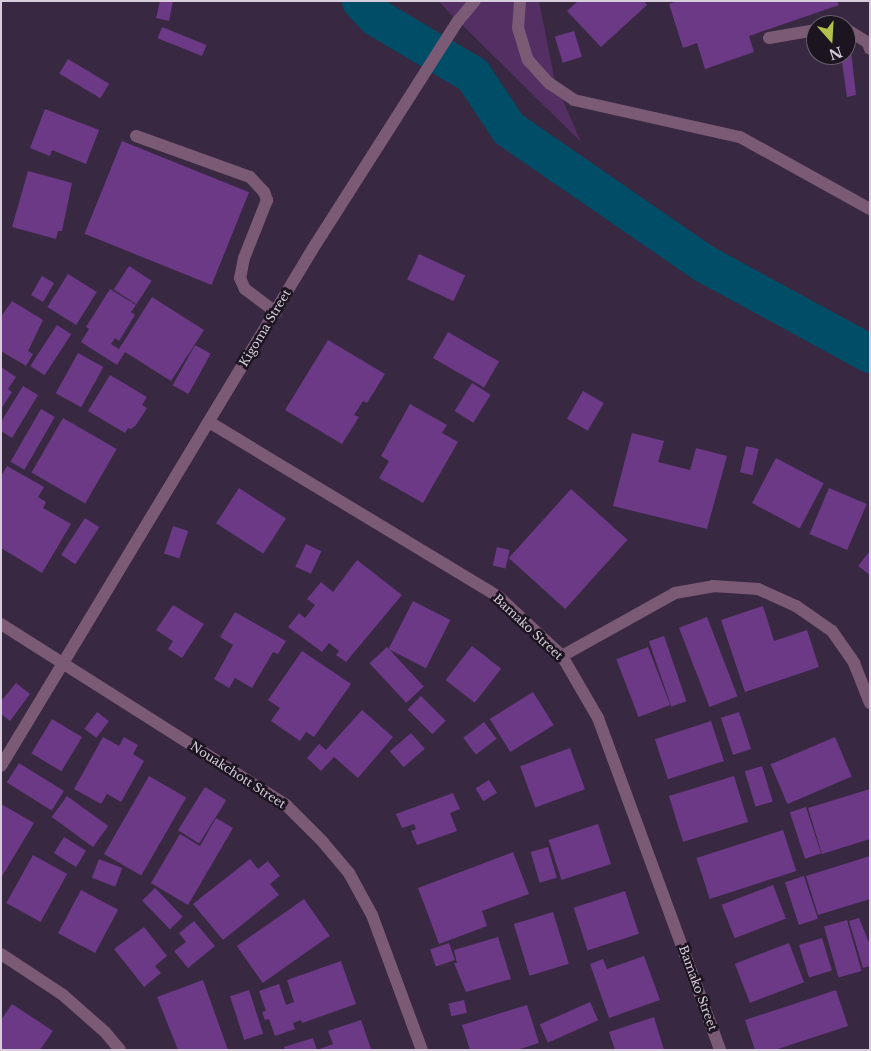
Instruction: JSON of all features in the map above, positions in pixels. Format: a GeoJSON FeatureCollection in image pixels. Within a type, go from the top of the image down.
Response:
{"type":"FeatureCollection","features":[{"type":"Feature","properties":{"kind":"street","name":"Kigoma Street"},"geometry":{"type":"LineString","coordinates":[[1,766],[62,660],[276,312],[312,250],[458,21],[475,1]]}},
{"type":"Feature","properties":{"kind":"street"},"geometry":{"type":"LineString","coordinates":[[520,1],[518,28],[528,60],[549,83],[574,100],[740,137],[870,209]]}},
{"type":"Feature","properties":{"kind":"street"},"geometry":{"type":"LineString","coordinates":[[769,38],[806,32]]}},
{"type":"Feature","properties":{"kind":"street"},"geometry":{"type":"LineString","coordinates":[[856,35],[868,43],[870,49]]}},
{"type":"Feature","properties":{"kind":"street"},"geometry":{"type":"LineString","coordinates":[[136,136],[250,177],[264,192],[266,200],[244,258],[240,278],[245,289],[276,312]]}},
{"type":"Feature","properties":{"kind":"street","name":"Bamako Street"},"geometry":{"type":"LineString","coordinates":[[208,422],[498,596],[562,656],[598,718],[720,1050]]}},
{"type":"Feature","properties":{"kind":"street"},"geometry":{"type":"LineString","coordinates":[[562,656],[675,593],[713,586],[758,589],[796,606],[832,631],[854,663],[870,704]]}},
{"type":"Feature","properties":{"kind":"street","name":"Nouakchott Street"},"geometry":{"type":"LineString","coordinates":[[1,624],[62,660],[286,805],[322,841],[349,873],[372,915],[422,1050]]}},
{"type":"Feature","properties":{"kind":"street"},"geometry":{"type":"LineString","coordinates":[[1,954],[63,995],[105,1032],[120,1050]]}},
{"type":"Feature","properties":{"kind":"shaded area"},"geometry":{"type":"Polygon","coordinates":[[[438,1],[539,1],[555,82],[581,142],[438,1]]]}},
{"type":"Feature","properties":{"kind":"building"},"geometry":{"type":"Polygon","coordinates":[[[160,1],[173,1],[169,21],[156,18],[160,1]]]}},
{"type":"Feature","properties":{"kind":"building"},"geometry":{"type":"Polygon","coordinates":[[[578,1],[644,1],[647,5],[601,47],[567,11],[578,1]]]}},
{"type":"Feature","properties":{"kind":"building"},"geometry":{"type":"Polygon","coordinates":[[[678,1],[837,1],[839,5],[749,36],[754,52],[705,69],[697,43],[683,48],[669,4],[678,1]]]}},
{"type":"Feature","properties":{"kind":"building"},"geometry":{"type":"Polygon","coordinates":[[[162,27],[207,45],[202,56],[158,38],[162,27]]]}},
{"type":"Feature","properties":{"kind":"building"},"geometry":{"type":"Polygon","coordinates":[[[574,31],[582,57],[563,63],[555,37],[574,31]]]}},
{"type":"Feature","properties":{"kind":"building"},"geometry":{"type":"Polygon","coordinates":[[[68,59],[109,84],[100,98],[59,74],[68,59]]]}},
{"type":"Feature","properties":{"kind":"building"},"geometry":{"type":"Polygon","coordinates":[[[842,65],[853,65],[856,95],[847,97],[842,65]]]}},
{"type":"Feature","properties":{"kind":"building"},"geometry":{"type":"Polygon","coordinates":[[[45,109],[99,130],[86,164],[52,150],[50,156],[30,148],[45,109]]]}},
{"type":"Feature","properties":{"kind":"building"},"geometry":{"type":"Polygon","coordinates":[[[122,141],[249,192],[212,285],[85,234],[122,141]]]}},
{"type":"Feature","properties":{"kind":"building"},"geometry":{"type":"Polygon","coordinates":[[[28,171],[72,183],[62,231],[58,231],[56,239],[12,227],[28,171]]]}},
{"type":"Feature","properties":{"kind":"building"},"geometry":{"type":"Polygon","coordinates":[[[419,254],[465,276],[453,301],[407,279],[419,254]]]}},
{"type":"Feature","properties":{"kind":"building"},"geometry":{"type":"Polygon","coordinates":[[[129,266],[152,281],[136,304],[114,289],[129,266]]]}},
{"type":"Feature","properties":{"kind":"building"},"geometry":{"type":"Polygon","coordinates":[[[68,274],[97,292],[76,325],[47,307],[68,274]]]}},
{"type":"Feature","properties":{"kind":"building"},"geometry":{"type":"Polygon","coordinates":[[[42,276],[54,283],[43,302],[31,295],[42,276]]]}},
{"type":"Feature","properties":{"kind":"building"},"geometry":{"type":"Polygon","coordinates":[[[110,289],[136,305],[131,312],[135,315],[119,341],[115,338],[111,344],[119,349],[152,297],[204,330],[171,381],[125,352],[117,365],[81,342],[89,329],[86,327],[110,289]]]}},
{"type":"Feature","properties":{"kind":"building"},"geometry":{"type":"Polygon","coordinates":[[[12,301],[43,320],[28,351],[33,354],[26,366],[1,351],[1,317],[12,301]]]}},
{"type":"Feature","properties":{"kind":"building"},"geometry":{"type":"Polygon","coordinates":[[[57,325],[71,334],[45,375],[30,366],[57,325]]]}},
{"type":"Feature","properties":{"kind":"building"},"geometry":{"type":"Polygon","coordinates":[[[448,332],[499,362],[484,387],[433,358],[448,332]]]}},
{"type":"Feature","properties":{"kind":"building"},"geometry":{"type":"Polygon","coordinates":[[[328,340],[385,374],[367,403],[363,401],[354,415],[359,417],[342,444],[285,410],[328,340]]]}},
{"type":"Feature","properties":{"kind":"building"},"geometry":{"type":"Polygon","coordinates":[[[195,345],[211,354],[188,394],[173,385],[195,345]]]}},
{"type":"Feature","properties":{"kind":"building"},"geometry":{"type":"Polygon","coordinates":[[[78,353],[103,367],[81,407],[56,393],[78,353]]]}},
{"type":"Feature","properties":{"kind":"building"},"geometry":{"type":"Polygon","coordinates":[[[1,367],[16,377],[8,389],[12,392],[1,409],[1,367]]]}},
{"type":"Feature","properties":{"kind":"building"},"geometry":{"type":"Polygon","coordinates":[[[110,375],[147,397],[142,405],[147,408],[136,425],[131,429],[128,428],[125,433],[88,411],[110,375]]]}},
{"type":"Feature","properties":{"kind":"building"},"geometry":{"type":"Polygon","coordinates":[[[472,383],[491,395],[473,423],[455,411],[472,383]]]}},
{"type":"Feature","properties":{"kind":"building"},"geometry":{"type":"Polygon","coordinates":[[[23,386],[38,395],[12,438],[1,431],[1,422],[23,386]]]}},
{"type":"Feature","properties":{"kind":"building"},"geometry":{"type":"Polygon","coordinates":[[[583,391],[604,403],[588,431],[567,419],[583,391]]]}},
{"type":"Feature","properties":{"kind":"building"},"geometry":{"type":"Polygon","coordinates":[[[410,404],[447,425],[442,433],[458,442],[423,503],[379,478],[389,461],[381,456],[410,404]]]}},
{"type":"Feature","properties":{"kind":"building"},"geometry":{"type":"Polygon","coordinates":[[[41,409],[55,417],[24,470],[10,462],[41,409]]]}},
{"type":"Feature","properties":{"kind":"building"},"geometry":{"type":"Polygon","coordinates":[[[63,418],[117,449],[85,504],[32,473],[63,418]]]}},
{"type":"Feature","properties":{"kind":"building"},"geometry":{"type":"Polygon","coordinates":[[[632,433],[664,441],[658,462],[690,470],[696,448],[727,456],[707,529],[613,506],[632,433]]]}},
{"type":"Feature","properties":{"kind":"building"},"geometry":{"type":"Polygon","coordinates":[[[746,446],[759,449],[753,475],[740,472],[746,446]]]}},
{"type":"Feature","properties":{"kind":"building"},"geometry":{"type":"Polygon","coordinates":[[[776,458],[824,483],[800,528],[752,503],[776,458]]]}},
{"type":"Feature","properties":{"kind":"building"},"geometry":{"type":"Polygon","coordinates":[[[7,466],[44,487],[38,497],[46,502],[43,508],[71,524],[42,573],[1,548],[1,476],[7,466]]]}},
{"type":"Feature","properties":{"kind":"building"},"geometry":{"type":"Polygon","coordinates":[[[239,488],[286,518],[263,554],[216,523],[239,488]]]}},
{"type":"Feature","properties":{"kind":"building"},"geometry":{"type":"Polygon","coordinates":[[[829,488],[867,504],[847,550],[809,534],[829,488]]]}},
{"type":"Feature","properties":{"kind":"building"},"geometry":{"type":"Polygon","coordinates":[[[571,489],[627,540],[565,609],[509,558],[571,489]]]}},
{"type":"Feature","properties":{"kind":"building"},"geometry":{"type":"Polygon","coordinates":[[[85,518],[99,527],[75,564],[61,555],[85,518]]]}},
{"type":"Feature","properties":{"kind":"building"},"geometry":{"type":"Polygon","coordinates":[[[173,526],[188,531],[179,559],[164,554],[173,526]]]}},
{"type":"Feature","properties":{"kind":"building"},"geometry":{"type":"Polygon","coordinates":[[[306,544],[321,551],[311,574],[295,567],[306,544]]]}},
{"type":"Feature","properties":{"kind":"building"},"geometry":{"type":"Polygon","coordinates":[[[497,547],[510,550],[505,568],[493,566],[497,547]]]}},
{"type":"Feature","properties":{"kind":"building"},"geometry":{"type":"Polygon","coordinates":[[[870,551],[870,575],[858,566],[870,551]]]}},
{"type":"Feature","properties":{"kind":"building"},"geometry":{"type":"Polygon","coordinates":[[[357,560],[402,595],[346,662],[336,655],[339,651],[329,643],[322,652],[288,627],[299,613],[305,618],[315,605],[307,599],[321,582],[333,592],[357,560]]]}},
{"type":"Feature","properties":{"kind":"building"},"geometry":{"type":"Polygon","coordinates":[[[413,601],[450,620],[426,668],[388,649],[413,601]]]}},
{"type":"Feature","properties":{"kind":"building"},"geometry":{"type":"Polygon","coordinates":[[[173,605],[204,624],[182,658],[168,649],[173,641],[156,630],[173,605]]]}},
{"type":"Feature","properties":{"kind":"building"},"geometry":{"type":"Polygon","coordinates":[[[763,606],[774,641],[807,630],[819,667],[745,692],[721,620],[763,606]]]}},
{"type":"Feature","properties":{"kind":"building"},"geometry":{"type":"Polygon","coordinates":[[[235,612],[286,641],[278,654],[273,652],[252,688],[235,678],[229,688],[214,679],[233,645],[220,637],[235,612]]]}},
{"type":"Feature","properties":{"kind":"building"},"geometry":{"type":"Polygon","coordinates":[[[707,617],[737,696],[709,707],[679,628],[707,617]]]}},
{"type":"Feature","properties":{"kind":"building"},"geometry":{"type":"Polygon","coordinates":[[[664,636],[686,701],[671,706],[649,641],[664,636]]]}},
{"type":"Feature","properties":{"kind":"building"},"geometry":{"type":"Polygon","coordinates":[[[472,646],[501,669],[475,703],[446,680],[472,646]]]}},
{"type":"Feature","properties":{"kind":"building"},"geometry":{"type":"Polygon","coordinates":[[[387,647],[424,686],[406,703],[369,663],[387,647]]]}},
{"type":"Feature","properties":{"kind":"building"},"geometry":{"type":"Polygon","coordinates":[[[648,647],[670,705],[638,717],[616,659],[648,647]]]}},
{"type":"Feature","properties":{"kind":"building"},"geometry":{"type":"Polygon","coordinates":[[[302,651],[351,684],[314,737],[306,732],[300,741],[271,721],[280,708],[268,700],[302,651]]]}},
{"type":"Feature","properties":{"kind":"building"},"geometry":{"type":"Polygon","coordinates":[[[16,683],[30,694],[10,721],[1,714],[1,701],[16,683]]]}},
{"type":"Feature","properties":{"kind":"building"},"geometry":{"type":"Polygon","coordinates":[[[533,692],[554,725],[510,752],[490,719],[533,692]]]}},
{"type":"Feature","properties":{"kind":"building"},"geometry":{"type":"Polygon","coordinates":[[[421,696],[446,721],[432,734],[408,709],[421,696]]]}},
{"type":"Feature","properties":{"kind":"building"},"geometry":{"type":"Polygon","coordinates":[[[362,710],[393,737],[358,778],[334,757],[321,771],[307,758],[319,744],[326,750],[362,710]]]}},
{"type":"Feature","properties":{"kind":"building"},"geometry":{"type":"Polygon","coordinates":[[[97,712],[109,721],[96,738],[84,729],[97,712]]]}},
{"type":"Feature","properties":{"kind":"building"},"geometry":{"type":"Polygon","coordinates":[[[739,712],[751,749],[733,755],[721,718],[739,712]]]}},
{"type":"Feature","properties":{"kind":"building"},"geometry":{"type":"Polygon","coordinates":[[[52,719],[82,737],[61,771],[31,753],[52,719]]]}},
{"type":"Feature","properties":{"kind":"building"},"geometry":{"type":"Polygon","coordinates":[[[711,721],[724,761],[668,779],[655,739],[711,721]]]}},
{"type":"Feature","properties":{"kind":"building"},"geometry":{"type":"Polygon","coordinates":[[[484,722],[497,739],[476,754],[463,738],[484,722]]]}},
{"type":"Feature","properties":{"kind":"building"},"geometry":{"type":"Polygon","coordinates":[[[411,733],[425,749],[404,767],[390,751],[411,733]]]}},
{"type":"Feature","properties":{"kind":"building"},"geometry":{"type":"Polygon","coordinates":[[[103,737],[119,746],[124,737],[138,745],[133,754],[144,761],[121,802],[107,794],[101,804],[74,789],[103,737]]]}},
{"type":"Feature","properties":{"kind":"building"},"geometry":{"type":"Polygon","coordinates":[[[835,737],[852,777],[787,804],[771,764],[835,737]]]}},
{"type":"Feature","properties":{"kind":"building"},"geometry":{"type":"Polygon","coordinates":[[[570,748],[585,789],[535,807],[520,766],[570,748]]]}},
{"type":"Feature","properties":{"kind":"building"},"geometry":{"type":"Polygon","coordinates":[[[19,763],[64,791],[52,811],[7,783],[19,763]]]}},
{"type":"Feature","properties":{"kind":"building"},"geometry":{"type":"Polygon","coordinates":[[[762,766],[773,801],[756,807],[745,771],[762,766]]]}},
{"type":"Feature","properties":{"kind":"building"},"geometry":{"type":"Polygon","coordinates":[[[149,776],[186,798],[141,875],[104,854],[149,776]]]}},
{"type":"Feature","properties":{"kind":"building"},"geometry":{"type":"Polygon","coordinates":[[[734,776],[748,822],[683,842],[669,796],[734,776]]]}},
{"type":"Feature","properties":{"kind":"building"},"geometry":{"type":"Polygon","coordinates":[[[489,780],[497,793],[483,801],[475,788],[489,780]]]}},
{"type":"Feature","properties":{"kind":"building"},"geometry":{"type":"Polygon","coordinates":[[[205,787],[226,800],[199,843],[178,830],[205,787]]]}},
{"type":"Feature","properties":{"kind":"building"},"geometry":{"type":"Polygon","coordinates":[[[870,789],[870,839],[822,854],[808,808],[870,789]]]}},
{"type":"Feature","properties":{"kind":"building"},"geometry":{"type":"Polygon","coordinates":[[[453,793],[460,809],[450,813],[457,831],[417,845],[411,831],[416,829],[414,824],[402,828],[396,814],[453,793]]]}},
{"type":"Feature","properties":{"kind":"building"},"geometry":{"type":"Polygon","coordinates":[[[67,796],[108,826],[93,847],[52,817],[67,796]]]}},
{"type":"Feature","properties":{"kind":"building"},"geometry":{"type":"Polygon","coordinates":[[[1,804],[34,823],[1,878],[1,804]]]}},
{"type":"Feature","properties":{"kind":"building"},"geometry":{"type":"Polygon","coordinates":[[[806,807],[821,854],[805,859],[790,812],[806,807]]]}},
{"type":"Feature","properties":{"kind":"building"},"geometry":{"type":"Polygon","coordinates":[[[216,818],[233,828],[188,905],[151,883],[180,834],[200,846],[216,818]]]}},
{"type":"Feature","properties":{"kind":"building"},"geometry":{"type":"Polygon","coordinates":[[[598,824],[611,864],[562,880],[549,840],[598,824]]]}},
{"type":"Feature","properties":{"kind":"building"},"geometry":{"type":"Polygon","coordinates":[[[783,830],[796,871],[710,899],[696,858],[783,830]]]}},
{"type":"Feature","properties":{"kind":"building"},"geometry":{"type":"Polygon","coordinates":[[[64,837],[86,851],[76,867],[54,853],[64,837]]]}},
{"type":"Feature","properties":{"kind":"building"},"geometry":{"type":"Polygon","coordinates":[[[548,847],[557,878],[540,883],[531,852],[548,847]]]}},
{"type":"Feature","properties":{"kind":"building"},"geometry":{"type":"Polygon","coordinates":[[[513,852],[529,894],[482,911],[487,926],[439,944],[418,888],[513,852]]]}},
{"type":"Feature","properties":{"kind":"building"},"geometry":{"type":"Polygon","coordinates":[[[33,855],[67,874],[40,922],[6,903],[33,855]]]}},
{"type":"Feature","properties":{"kind":"building"},"geometry":{"type":"Polygon","coordinates":[[[870,856],[870,899],[818,915],[806,876],[870,856]]]}},
{"type":"Feature","properties":{"kind":"building"},"geometry":{"type":"Polygon","coordinates":[[[99,859],[122,868],[115,887],[92,878],[99,859]]]}},
{"type":"Feature","properties":{"kind":"building"},"geometry":{"type":"Polygon","coordinates":[[[250,859],[258,869],[268,861],[280,876],[270,884],[279,895],[223,940],[193,904],[250,859]]]}},
{"type":"Feature","properties":{"kind":"building"},"geometry":{"type":"Polygon","coordinates":[[[804,876],[818,919],[799,925],[785,882],[804,876]]]}},
{"type":"Feature","properties":{"kind":"building"},"geometry":{"type":"Polygon","coordinates":[[[773,885],[786,919],[735,938],[722,905],[773,885]]]}},
{"type":"Feature","properties":{"kind":"building"},"geometry":{"type":"Polygon","coordinates":[[[155,888],[183,917],[170,929],[142,901],[155,888]]]}},
{"type":"Feature","properties":{"kind":"building"},"geometry":{"type":"Polygon","coordinates":[[[81,890],[118,910],[95,953],[58,933],[81,890]]]}},
{"type":"Feature","properties":{"kind":"building"},"geometry":{"type":"Polygon","coordinates":[[[625,891],[639,934],[588,950],[574,908],[625,891]]]}},
{"type":"Feature","properties":{"kind":"building"},"geometry":{"type":"Polygon","coordinates":[[[304,899],[330,936],[263,983],[237,946],[304,899]]]}},
{"type":"Feature","properties":{"kind":"building"},"geometry":{"type":"Polygon","coordinates":[[[553,912],[569,964],[530,976],[514,924],[553,912]]]}},
{"type":"Feature","properties":{"kind":"building"},"geometry":{"type":"Polygon","coordinates":[[[859,918],[870,945],[870,966],[863,968],[849,921],[859,918]]]}},
{"type":"Feature","properties":{"kind":"building"},"geometry":{"type":"Polygon","coordinates":[[[847,920],[862,971],[839,978],[824,927],[847,920]]]}},
{"type":"Feature","properties":{"kind":"building"},"geometry":{"type":"Polygon","coordinates":[[[194,921],[215,946],[188,968],[174,951],[186,942],[179,933],[194,921]]]}},
{"type":"Feature","properties":{"kind":"building"},"geometry":{"type":"Polygon","coordinates":[[[144,927],[167,956],[155,966],[161,973],[144,987],[114,949],[144,927]]]}},
{"type":"Feature","properties":{"kind":"building"},"geometry":{"type":"Polygon","coordinates":[[[498,937],[511,979],[466,992],[454,963],[457,963],[454,950],[498,937]]]}},
{"type":"Feature","properties":{"kind":"building"},"geometry":{"type":"Polygon","coordinates":[[[822,938],[832,971],[809,978],[799,945],[822,938]]]}},
{"type":"Feature","properties":{"kind":"building"},"geometry":{"type":"Polygon","coordinates":[[[449,943],[455,960],[436,967],[430,950],[449,943]]]}},
{"type":"Feature","properties":{"kind":"building"},"geometry":{"type":"Polygon","coordinates":[[[789,943],[804,982],[750,1003],[735,964],[789,943]]]}},
{"type":"Feature","properties":{"kind":"building"},"geometry":{"type":"Polygon","coordinates":[[[644,956],[660,1000],[609,1018],[590,964],[603,959],[607,969],[644,956]]]}},
{"type":"Feature","properties":{"kind":"building"},"geometry":{"type":"Polygon","coordinates":[[[341,961],[356,1004],[302,1023],[301,1020],[293,1023],[295,1029],[275,1036],[269,1019],[265,1020],[262,1012],[266,1011],[259,991],[279,984],[286,1005],[294,1002],[287,980],[341,961]]]}},
{"type":"Feature","properties":{"kind":"building"},"geometry":{"type":"Polygon","coordinates":[[[203,980],[228,1050],[178,1050],[157,997],[203,980]]]}},
{"type":"Feature","properties":{"kind":"building"},"geometry":{"type":"Polygon","coordinates":[[[249,990],[263,1034],[244,1040],[230,996],[249,990]]]}},
{"type":"Feature","properties":{"kind":"building"},"geometry":{"type":"Polygon","coordinates":[[[836,990],[848,1026],[775,1050],[755,1050],[745,1020],[836,990]]]}},
{"type":"Feature","properties":{"kind":"building"},"geometry":{"type":"Polygon","coordinates":[[[464,1000],[467,1013],[451,1016],[448,1004],[464,1000]]]}},
{"type":"Feature","properties":{"kind":"building"},"geometry":{"type":"Polygon","coordinates":[[[590,1002],[598,1020],[548,1043],[540,1024],[590,1002]]]}},
{"type":"Feature","properties":{"kind":"building"},"geometry":{"type":"Polygon","coordinates":[[[12,1004],[53,1031],[40,1050],[1,1050],[1,1020],[12,1004]]]}},
{"type":"Feature","properties":{"kind":"building"},"geometry":{"type":"Polygon","coordinates":[[[527,1005],[539,1043],[517,1050],[470,1050],[462,1025],[527,1005]]]}},
{"type":"Feature","properties":{"kind":"building"},"geometry":{"type":"Polygon","coordinates":[[[654,1017],[664,1050],[615,1050],[609,1032],[654,1017]]]}},
{"type":"Feature","properties":{"kind":"building"},"geometry":{"type":"Polygon","coordinates":[[[361,1020],[371,1049],[317,1050],[333,1044],[328,1031],[361,1020]]]}},
{"type":"Feature","properties":{"kind":"building"},"geometry":{"type":"Polygon","coordinates":[[[313,1038],[317,1050],[285,1050],[284,1047],[313,1038]]]}},
{"type":"Feature","properties":{"kind":"waterway"},"geometry":{"type":"LineString","coordinates":[[361,1],[377,18],[473,75],[509,129],[705,264],[870,354]]}}]}
